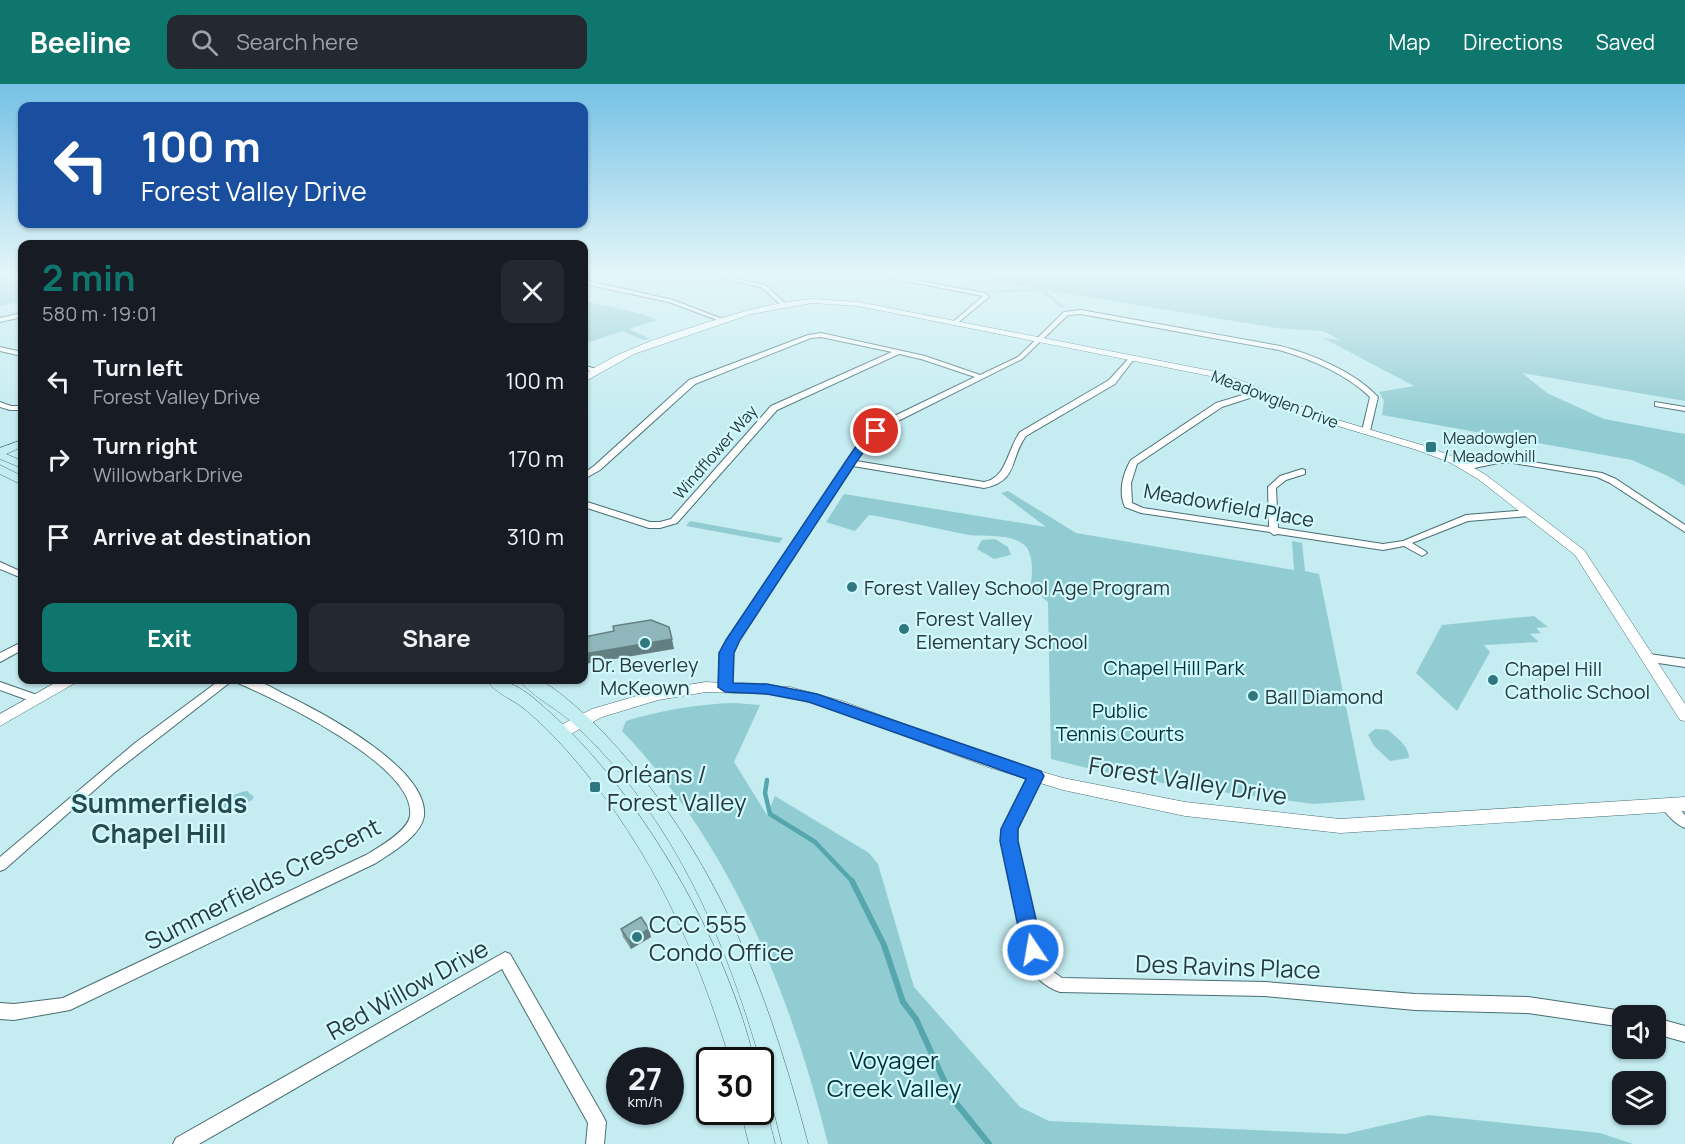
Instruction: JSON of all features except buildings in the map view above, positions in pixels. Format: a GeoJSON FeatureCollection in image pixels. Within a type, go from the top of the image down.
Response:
{"type":"FeatureCollection","features":[{"type":"Feature","properties":{"kind":"main road"},"geometry":{"type":"LineString","coordinates":[[0,440],[18,437]]}},
{"type":"Feature","properties":{"kind":"main road"},"geometry":{"type":"LineString","coordinates":[[1,459],[18,445]]}},
{"type":"Feature","properties":{"kind":"main road"},"geometry":{"type":"LineString","coordinates":[[1,459],[18,453]]}},
{"type":"Feature","properties":{"kind":"main road"},"geometry":{"type":"LineString","coordinates":[[1,459],[18,464]]}},
{"type":"Feature","properties":{"kind":"main road"},"geometry":{"type":"LineString","coordinates":[[1,459],[18,477]]}},
{"type":"Feature","properties":{"kind":"main road"},"geometry":{"type":"LineString","coordinates":[[0,478],[18,480]]}},
{"type":"Feature","properties":{"kind":"main road"},"geometry":{"type":"LineString","coordinates":[[500,684],[531,706],[561,732],[619,800],[661,865],[679,899],[730,1018],[738,1047]]}},
{"type":"Feature","properties":{"kind":"main road"},"geometry":{"type":"LineString","coordinates":[[533,684],[581,720],[655,804],[704,885],[735,951],[753,998],[776,1070],[795,1144]]}},
{"type":"Feature","properties":{"kind":"main road"},"geometry":{"type":"LineString","coordinates":[[757,1125],[762,1144]]}},
{"type":"Feature","properties":{"kind":"street","name":"Meadowglen Drive"},"geometry":{"type":"LineString","coordinates":[[588,376],[624,354],[709,324]]}},
{"type":"Feature","properties":{"kind":"street","name":"Meadowglen Drive"},"geometry":{"type":"LineString","coordinates":[[962,324],[1212,374],[1318,417],[1421,448],[1465,467],[1580,553],[1685,716]]}},
{"type":"Feature","properties":{"kind":"street"},"geometry":{"type":"LineString","coordinates":[[725,687],[726,653],[867,438],[887,423],[1020,358],[1055,324]]}},
{"type":"Feature","properties":{"kind":"street"},"geometry":{"type":"LineString","coordinates":[[1148,324],[1288,350],[1304,355],[1370,393],[1374,399],[1366,431]]}},
{"type":"Feature","properties":{"kind":"street"},"geometry":{"type":"LineString","coordinates":[[588,474],[683,388],[705,375],[815,335],[931,360],[980,377]]}},
{"type":"Feature","properties":{"kind":"street"},"geometry":{"type":"LineString","coordinates":[[0,349],[18,353]]}},
{"type":"Feature","properties":{"kind":"street","name":"Windflower Way"},"geometry":{"type":"LineString","coordinates":[[588,505],[649,525],[674,521],[774,408],[898,352]]}},
{"type":"Feature","properties":{"kind":"street"},"geometry":{"type":"LineString","coordinates":[[850,464],[984,485],[996,484],[1003,479],[1023,434],[1112,382],[1132,358]]}},
{"type":"Feature","properties":{"kind":"street"},"geometry":{"type":"LineString","coordinates":[[588,369],[596,370]]}},
{"type":"Feature","properties":{"kind":"street","name":"Meadowfield Place"},"geometry":{"type":"LineString","coordinates":[[1259,392],[1219,405],[1134,462],[1131,466],[1126,502],[1141,510],[1370,547],[1394,547],[1466,518],[1528,513]]}},
{"type":"Feature","properties":{"kind":"street"},"geometry":{"type":"LineString","coordinates":[[0,404],[18,408]]}},
{"type":"Feature","properties":{"kind":"street"},"geometry":{"type":"LineString","coordinates":[[1658,404],[1685,409]]}},
{"type":"Feature","properties":{"kind":"street"},"geometry":{"type":"LineString","coordinates":[[1465,467],[1498,461],[1513,461],[1599,475],[1613,481],[1685,529]]}},
{"type":"Feature","properties":{"kind":"street"},"geometry":{"type":"LineString","coordinates":[[1274,532],[1272,487],[1283,478],[1302,472]]}},
{"type":"Feature","properties":{"kind":"street"},"geometry":{"type":"LineString","coordinates":[[1405,543],[1422,553]]}},
{"type":"Feature","properties":{"kind":"street"},"geometry":{"type":"LineString","coordinates":[[0,565],[18,573]]}},
{"type":"Feature","properties":{"kind":"street"},"geometry":{"type":"LineString","coordinates":[[0,658],[18,648]]}},
{"type":"Feature","properties":{"kind":"street"},"geometry":{"type":"LineString","coordinates":[[1649,658],[1685,663]]}},
{"type":"Feature","properties":{"kind":"street"},"geometry":{"type":"LineString","coordinates":[[0,721],[63,684]]}},
{"type":"Feature","properties":{"kind":"street"},"geometry":{"type":"LineString","coordinates":[[0,865],[117,763],[177,714],[220,684]]}},
{"type":"Feature","properties":{"kind":"street","name":"Summerfields Crescent"},"geometry":{"type":"LineString","coordinates":[[0,1011],[51,1009],[109,985],[370,859],[394,844],[415,822],[418,814],[416,796],[392,768],[336,727],[250,684]]}},
{"type":"Feature","properties":{"kind":"street"},"geometry":{"type":"LineString","coordinates":[[0,686],[36,699]]}},
{"type":"Feature","properties":{"kind":"street","name":"Forest Valley Drive"},"geometry":{"type":"LineString","coordinates":[[561,732],[581,720],[657,695],[706,687],[767,689],[812,697],[1035,776],[1185,809],[1340,826],[1677,805]]}},
{"type":"Feature","properties":{"kind":"street","name":"Des Ravins Place"},"geometry":{"type":"LineString","coordinates":[[1035,776],[1010,829],[1009,841],[1035,962],[1042,974],[1060,985],[1276,989],[1415,1002],[1528,1005],[1612,1017]]}},
{"type":"Feature","properties":{"kind":"street"},"geometry":{"type":"LineString","coordinates":[[1677,805],[1685,823]]}},
{"type":"Feature","properties":{"kind":"street","name":"Red Willow Drive"},"geometry":{"type":"LineString","coordinates":[[182,1144],[506,959],[597,1122],[595,1144]]}},
{"type":"Feature","properties":{"kind":"street"},"geometry":{"type":"LineString","coordinates":[[1666,1029],[1685,1034]]}},
{"type":"Feature","properties":{"kind":"green space"},"geometry":{"type":"Polygon","coordinates":[[[588,324],[643,324],[629,329],[650,339],[644,340],[622,331],[588,343],[588,324]]]}},
{"type":"Feature","properties":{"kind":"green space"},"geometry":{"type":"Polygon","coordinates":[[[1254,324],[1685,324],[1685,401],[1522,373],[1547,393],[1604,419],[1685,434],[1685,486],[1632,460],[1382,415],[1384,401],[1379,392],[1414,386],[1323,338],[1340,340],[1323,331],[1254,324]]]}},
{"type":"Feature","properties":{"kind":"green space","name":"Chapel Hill Park"},"geometry":{"type":"Polygon","coordinates":[[[1008,491],[1076,533],[1294,570],[1292,541],[1302,543],[1305,571],[1319,574],[1365,800],[1314,804],[1184,787],[1103,772],[1051,759],[1048,602],[1030,587],[1032,564],[1027,547],[1011,538],[969,535],[869,515],[855,531],[826,522],[844,494],[1046,527],[1001,493],[1008,491]]]}},
{"type":"Feature","properties":{"kind":"green space"},"geometry":{"type":"Polygon","coordinates":[[[690,521],[783,538],[779,543],[686,526],[690,521]]]}},
{"type":"Feature","properties":{"kind":"green space"},"geometry":{"type":"Polygon","coordinates":[[[995,539],[1008,547],[1011,555],[994,559],[977,549],[982,540],[995,539]]]}},
{"type":"Feature","properties":{"kind":"green space"},"geometry":{"type":"Polygon","coordinates":[[[1534,616],[1548,627],[1536,628],[1541,633],[1530,634],[1539,642],[1484,645],[1490,652],[1457,711],[1416,673],[1442,625],[1534,616]]]}},
{"type":"Feature","properties":{"kind":"green space","name":"Voyager Creek Valley"},"geometry":{"type":"Polygon","coordinates":[[[735,703],[760,705],[734,762],[767,815],[775,796],[869,853],[878,864],[914,987],[1020,1107],[1049,1121],[1345,1134],[1428,1115],[1600,1133],[1633,1144],[828,1144],[795,1031],[752,923],[695,822],[661,775],[622,731],[626,721],[653,714],[694,706],[735,703]]]}},
{"type":"Feature","properties":{"kind":"green space"},"geometry":{"type":"Polygon","coordinates":[[[1375,729],[1388,730],[1399,739],[1405,746],[1409,758],[1390,761],[1374,746],[1368,735],[1375,729]]]}},
{"type":"Feature","properties":{"kind":"green space"},"geometry":{"type":"Polygon","coordinates":[[[247,791],[254,797],[252,800],[230,813],[223,815],[218,810],[230,798],[247,791]]]}},
{"type":"Feature","properties":{"kind":"waterway"},"geometry":{"type":"LineString","coordinates":[[767,780],[765,793],[770,814],[815,842],[853,882]]}},
{"type":"Feature","properties":{"kind":"waterway"},"geometry":{"type":"LineString","coordinates":[[852,881],[884,945],[903,1002],[916,1019],[952,1098],[989,1144]]}},
{"type":"Feature","properties":{"kind":"place","name":"Meadowglen / Meadowhill"},"geometry":{"type":"Point","coordinates":[1431,447]}},
{"type":"Feature","properties":{"kind":"place","name":"Forest Valley School Age Program"},"geometry":{"type":"Point","coordinates":[852,587]}},
{"type":"Feature","properties":{"kind":"place","name":"Forest Valley Elementary School"},"geometry":{"type":"Point","coordinates":[904,629]}},
{"type":"Feature","properties":{"kind":"place","name":"Dr. Beverley McKeown"},"geometry":{"type":"Point","coordinates":[645,643]}},
{"type":"Feature","properties":{"kind":"place","name":"Chapel Hill Catholic School"},"geometry":{"type":"Point","coordinates":[1493,680]}},
{"type":"Feature","properties":{"kind":"place","name":"Ball Diamond"},"geometry":{"type":"Point","coordinates":[1253,696]}},
{"type":"Feature","properties":{"kind":"place","name":"Orléans / Forest Valley"},"geometry":{"type":"Point","coordinates":[595,787]}},
{"type":"Feature","properties":{"kind":"place","name":"CCC 555 Condo Office"},"geometry":{"type":"Point","coordinates":[637,937]}},
{"type":"Feature","properties":{"kind":"district","name":"Summerfields Chapel Hill"},"geometry":{"type":"Point","coordinates":[159,818]}},
{"type":"Feature","properties":{"kind":"route"},"geometry":{"type":"LineString","coordinates":[[876,431],[867,438],[733,640],[726,653],[725,687],[767,689],[812,697],[1035,776],[1010,829],[1009,841],[1033,950]]}},
{"type":"Feature","properties":{"kind":"park label","name":"Public Tennis Courts"},"geometry":{"type":"Point","coordinates":[1120,722]}}]}
